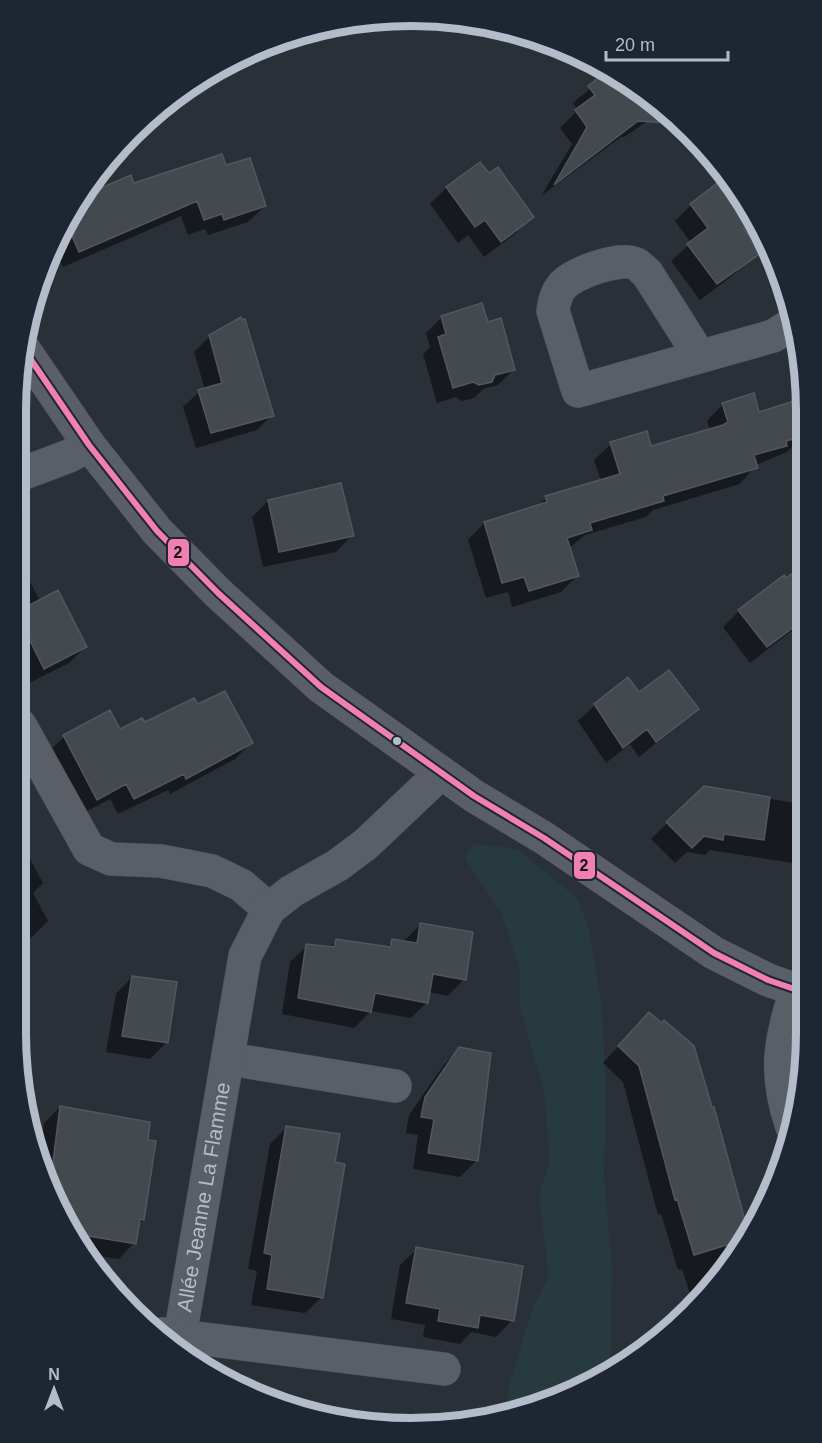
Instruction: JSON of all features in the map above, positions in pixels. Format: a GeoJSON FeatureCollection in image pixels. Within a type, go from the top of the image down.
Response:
{"type":"FeatureCollection","features":[{"type":"Feature","properties":{"kind":"street"},"geometry":{"type":"LineString","coordinates":[[699,355],[647,273],[635,263],[620,261],[581,274],[563,284],[554,299],[553,311],[578,391],[699,355],[773,336],[787,327]]}},
{"type":"Feature","properties":{"kind":"street"},"geometry":{"type":"LineString","coordinates":[[30,358],[89,445],[172,547],[254,627],[321,687],[441,773],[544,838],[714,954],[760,976],[796,989]]}},
{"type":"Feature","properties":{"kind":"street"},"geometry":{"type":"LineString","coordinates":[[26,472],[69,456],[89,445]]}},
{"type":"Feature","properties":{"kind":"street"},"geometry":{"type":"LineString","coordinates":[[26,736],[89,849],[111,859],[161,861],[212,871],[241,885],[269,909]]}},
{"type":"Feature","properties":{"kind":"street","name":"Allée Jeanne La Flamme"},"geometry":{"type":"LineString","coordinates":[[171,1334],[229,1059],[245,956],[269,909],[292,891],[338,865],[366,844],[441,773]]}},
{"type":"Feature","properties":{"kind":"street"},"geometry":{"type":"LineString","coordinates":[[788,1112],[779,1080],[779,1054],[783,1030],[796,1002]]}},
{"type":"Feature","properties":{"kind":"street","name":"Allée Jeanne La Flamme"},"geometry":{"type":"LineString","coordinates":[[229,1059],[395,1086]]}},
{"type":"Feature","properties":{"kind":"street","name":"Allée Jeanne La Flamme"},"geometry":{"type":"LineString","coordinates":[[173,1335],[444,1369]]}},
{"type":"Feature","properties":{"kind":"green space"},"geometry":{"type":"Polygon","coordinates":[[[474,844],[517,849],[577,898],[588,926],[601,1002],[606,1084],[604,1176],[612,1271],[610,1362],[559,1388],[507,1405],[509,1386],[533,1308],[549,1275],[539,1197],[550,1159],[544,1090],[520,1008],[520,970],[501,912],[465,858],[474,844]]]}},
{"type":"Feature","properties":{"kind":"building"},"geometry":{"type":"Polygon","coordinates":[[[602,76],[646,105],[667,123],[638,121],[554,185],[587,127],[575,110],[595,95],[588,86],[602,76]]]}},
{"type":"Feature","properties":{"kind":"building"},"geometry":{"type":"Polygon","coordinates":[[[222,154],[226,165],[250,158],[266,206],[224,220],[222,214],[204,220],[197,201],[79,252],[70,231],[94,191],[131,175],[134,183],[222,154]]]}},
{"type":"Feature","properties":{"kind":"building"},"geometry":{"type":"Polygon","coordinates":[[[480,162],[489,173],[498,167],[534,217],[501,242],[485,220],[475,227],[446,187],[480,162]]]}},
{"type":"Feature","properties":{"kind":"building"},"geometry":{"type":"Polygon","coordinates":[[[720,181],[745,218],[749,225],[744,229],[761,253],[717,284],[687,244],[708,228],[690,204],[720,181]]]}},
{"type":"Feature","properties":{"kind":"building"},"geometry":{"type":"Polygon","coordinates":[[[482,303],[488,322],[501,318],[515,370],[495,375],[492,382],[479,385],[473,382],[453,388],[438,337],[446,334],[441,316],[482,303]]]}},
{"type":"Feature","properties":{"kind":"building"},"geometry":{"type":"Polygon","coordinates":[[[241,317],[242,320],[245,319],[274,416],[211,433],[198,390],[222,383],[209,335],[241,317]]]}},
{"type":"Feature","properties":{"kind":"building"},"geometry":{"type":"Polygon","coordinates":[[[754,393],[759,412],[794,401],[796,438],[786,441],[787,446],[754,455],[758,468],[663,496],[664,501],[590,523],[592,530],[567,538],[579,576],[529,591],[524,577],[502,583],[484,522],[547,502],[545,496],[620,474],[610,442],[647,431],[651,446],[723,425],[728,422],[722,403],[754,393]]]}},
{"type":"Feature","properties":{"kind":"building"},"geometry":{"type":"Polygon","coordinates":[[[341,483],[354,536],[279,552],[268,500],[341,483]]]}},
{"type":"Feature","properties":{"kind":"building"},"geometry":{"type":"Polygon","coordinates":[[[796,570],[796,625],[767,647],[738,610],[784,575],[786,578],[796,570]]]}},
{"type":"Feature","properties":{"kind":"building"},"geometry":{"type":"Polygon","coordinates":[[[58,590],[87,647],[44,669],[26,632],[26,607],[58,590]]]}},
{"type":"Feature","properties":{"kind":"building"},"geometry":{"type":"Polygon","coordinates":[[[669,670],[699,709],[656,742],[647,729],[623,748],[594,704],[628,677],[639,692],[669,670]]]}},
{"type":"Feature","properties":{"kind":"building"},"geometry":{"type":"Polygon","coordinates":[[[225,691],[253,743],[186,779],[184,774],[134,799],[126,784],[97,800],[63,735],[110,710],[120,729],[142,718],[145,722],[194,698],[198,704],[225,691]]]}},
{"type":"Feature","properties":{"kind":"building"},"geometry":{"type":"Polygon","coordinates":[[[704,786],[770,797],[764,840],[724,834],[723,840],[704,836],[692,848],[666,822],[704,786]]]}},
{"type":"Feature","properties":{"kind":"building"},"geometry":{"type":"Polygon","coordinates":[[[420,923],[473,932],[466,980],[433,974],[428,1003],[375,993],[371,1012],[298,998],[306,944],[334,947],[336,939],[390,947],[392,939],[417,943],[420,923]]]}},
{"type":"Feature","properties":{"kind":"building"},"geometry":{"type":"Polygon","coordinates":[[[132,976],[177,982],[168,1043],[122,1036],[132,976]]]}},
{"type":"Feature","properties":{"kind":"building"},"geometry":{"type":"Polygon","coordinates":[[[649,1012],[662,1023],[664,1020],[694,1046],[712,1107],[714,1107],[746,1223],[734,1243],[694,1255],[677,1199],[675,1200],[639,1066],[618,1046],[649,1012]]]}},
{"type":"Feature","properties":{"kind":"building"},"geometry":{"type":"Polygon","coordinates":[[[459,1047],[491,1053],[478,1161],[428,1153],[434,1119],[421,1117],[425,1097],[459,1047]]]}},
{"type":"Feature","properties":{"kind":"building"},"geometry":{"type":"Polygon","coordinates":[[[60,1106],[150,1122],[148,1140],[156,1141],[144,1220],[140,1219],[136,1244],[83,1235],[65,1203],[52,1172],[60,1106]]]}},
{"type":"Feature","properties":{"kind":"building"},"geometry":{"type":"Polygon","coordinates":[[[286,1126],[340,1134],[335,1162],[345,1164],[323,1298],[267,1289],[272,1255],[264,1253],[286,1126]]]}},
{"type":"Feature","properties":{"kind":"building"},"geometry":{"type":"Polygon","coordinates":[[[416,1247],[523,1266],[514,1321],[480,1315],[478,1328],[438,1321],[440,1309],[406,1303],[416,1247]]]}},
{"type":"Feature","properties":{"kind":"transit line","name":"2"},"geometry":{"type":"LineString","coordinates":[[30,358],[89,445],[157,531],[218,593],[321,687],[474,796],[544,838],[714,953],[768,980],[796,990]]}}]}
